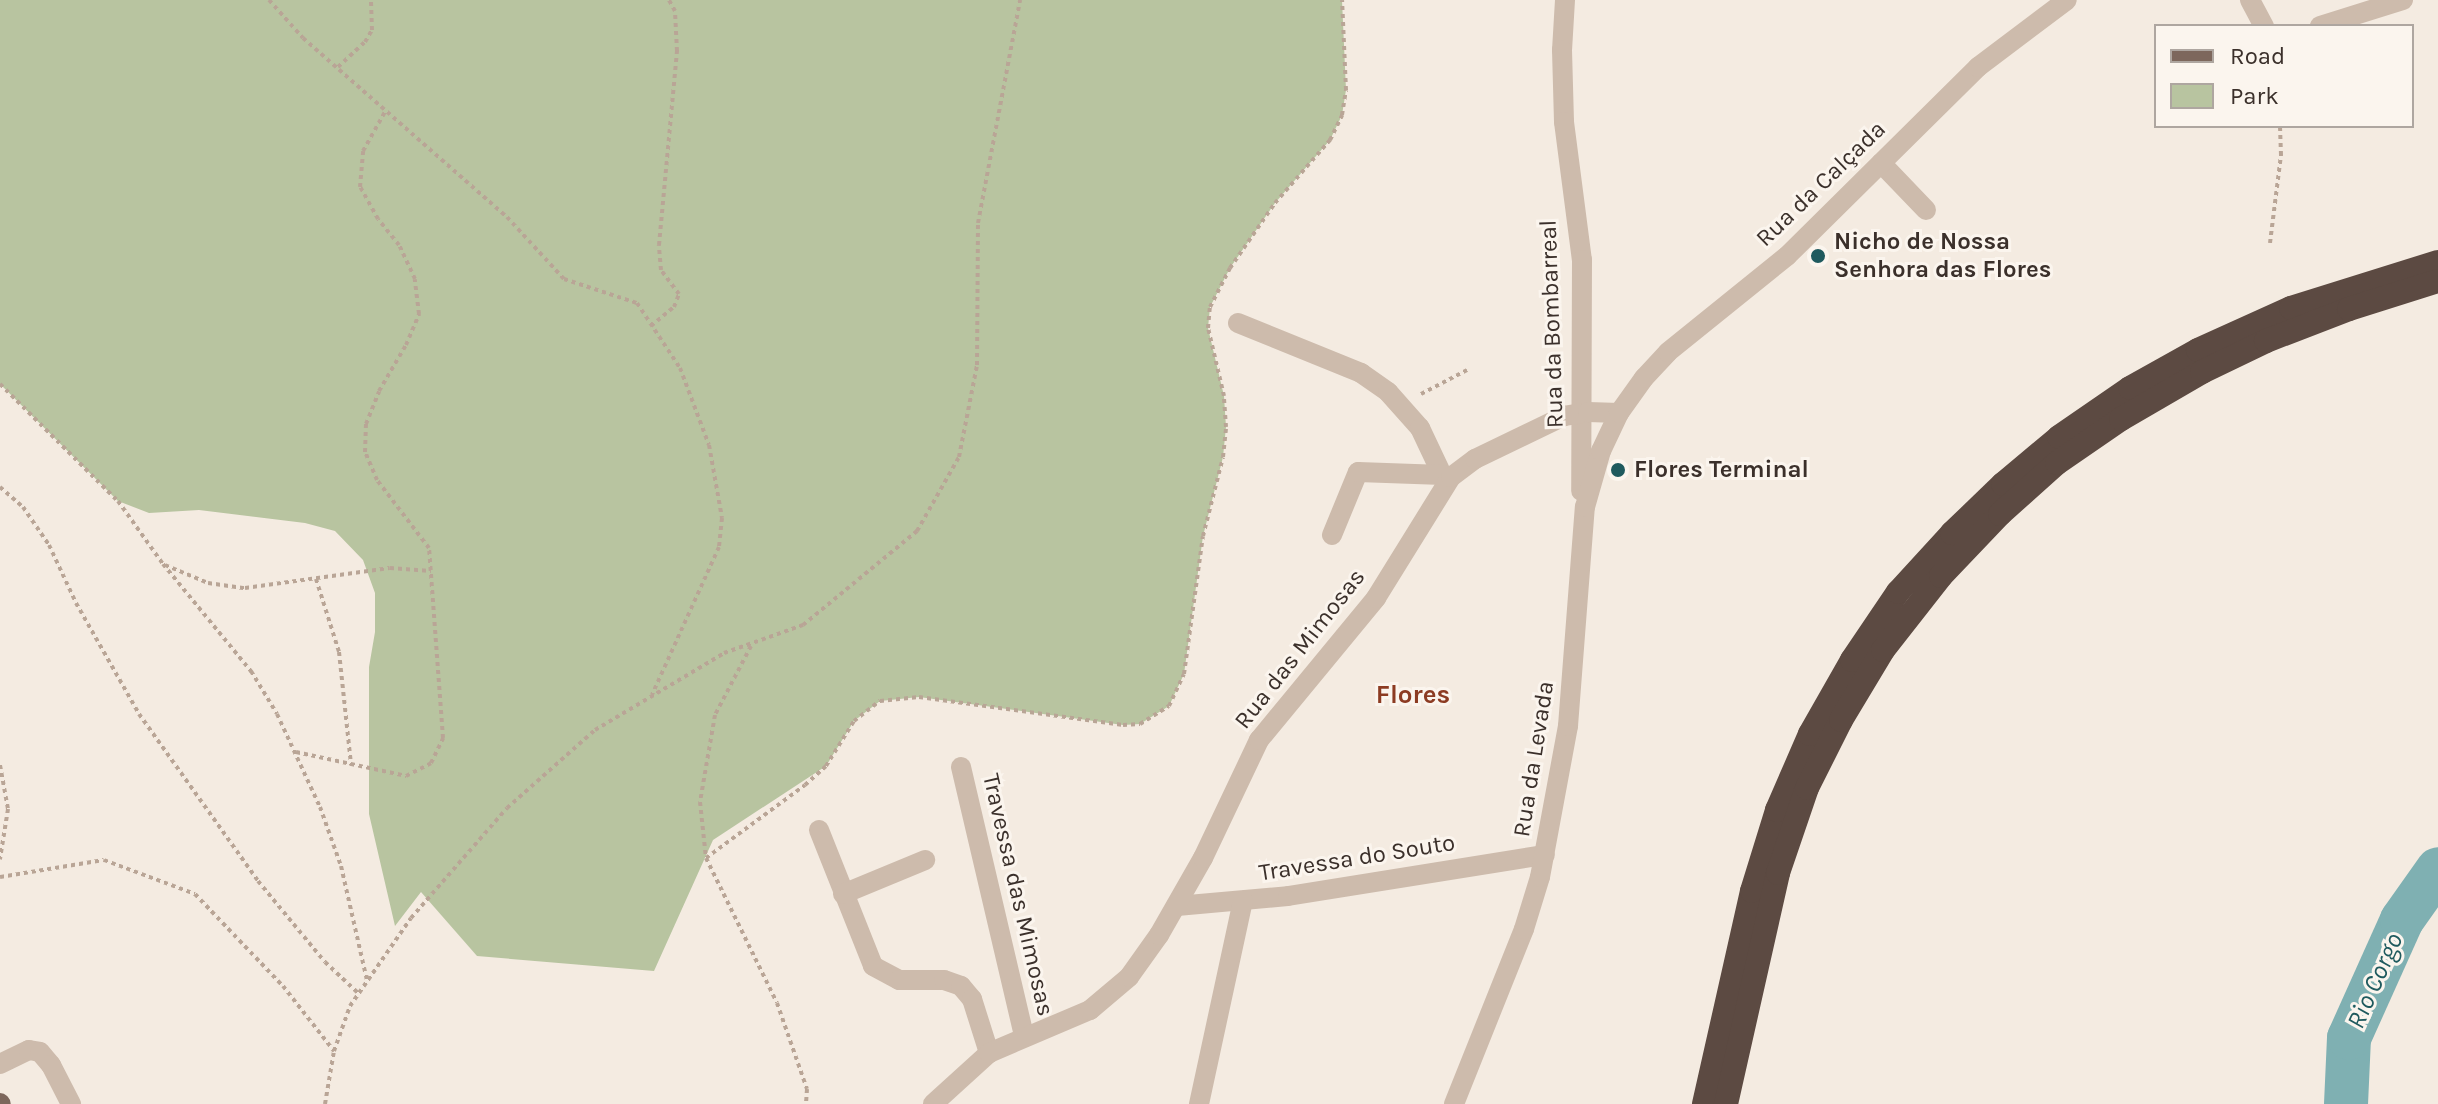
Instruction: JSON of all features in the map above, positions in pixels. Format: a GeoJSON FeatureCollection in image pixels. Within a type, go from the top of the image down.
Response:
{"type":"FeatureCollection","features":[{"type":"Feature","properties":{"kind":"highway"},"geometry":{"type":"LineString","coordinates":[[1726,1104],[1778,873],[1807,788],[1841,720],[1883,650],[1941,576],[2000,514],[2057,463],[2200,361],[2328,294],[2438,262]]}},
{"type":"Feature","properties":{"kind":"highway"},"geometry":{"type":"LineString","coordinates":[[1704,1104],[1752,891],[1777,810],[1810,734],[1852,660],[1898,592],[1952,533],[2003,484],[2059,437],[2130,388],[2200,361],[2438,281]]}},
{"type":"Feature","properties":{"kind":"street","name":"Rua da Bombarreal"},"geometry":{"type":"LineString","coordinates":[[1565,0],[1562,84],[1582,260],[1581,551]]}},
{"type":"Feature","properties":{"kind":"street","name":"Rua da Calçada"},"geometry":{"type":"LineString","coordinates":[[1619,413],[1644,378],[1668,352],[1787,256],[1978,67],[2067,0]]}},
{"type":"Feature","properties":{"kind":"street"},"geometry":{"type":"LineString","coordinates":[[2250,0],[2263,24]]}},
{"type":"Feature","properties":{"kind":"street"},"geometry":{"type":"LineString","coordinates":[[2326,24],[2403,0]]}},
{"type":"Feature","properties":{"kind":"street"},"geometry":{"type":"LineString","coordinates":[[1881,163],[1926,210]]}},
{"type":"Feature","properties":{"kind":"street"},"geometry":{"type":"LineString","coordinates":[[1238,323],[1361,373],[1402,405],[1420,428],[1444,479],[1358,472],[1332,535]]}},
{"type":"Feature","properties":{"kind":"street","name":"Rua das Mimosas"},"geometry":{"type":"LineString","coordinates":[[933,1104],[989,1053],[1024,1035],[1077,1017],[1116,991],[1150,949],[1177,906],[1259,740],[1376,598],[1444,479],[1475,459],[1548,423],[1582,413],[1619,413]]}},
{"type":"Feature","properties":{"kind":"street","name":"Rua da Levada"},"geometry":{"type":"LineString","coordinates":[[1454,1104],[1529,917],[1545,855],[1570,716],[1581,551],[1591,480],[1619,413]]}},
{"type":"Feature","properties":{"kind":"street","name":"Travessa das Mimosas"},"geometry":{"type":"LineString","coordinates":[[961,767],[1024,1035]]}},
{"type":"Feature","properties":{"kind":"street"},"geometry":{"type":"LineString","coordinates":[[819,830],[867,956],[876,970],[899,980],[944,980],[961,986],[972,999],[989,1053]]}},
{"type":"Feature","properties":{"kind":"street","name":"Travessa do Souto"},"geometry":{"type":"LineString","coordinates":[[1177,906],[1243,901],[1545,855]]}},
{"type":"Feature","properties":{"kind":"street"},"geometry":{"type":"LineString","coordinates":[[843,894],[925,860]]}},
{"type":"Feature","properties":{"kind":"street"},"geometry":{"type":"LineString","coordinates":[[1199,1104],[1243,901]]}},
{"type":"Feature","properties":{"kind":"street"},"geometry":{"type":"LineString","coordinates":[[0,1064],[29,1050],[40,1052],[51,1065],[71,1104]]}},
{"type":"Feature","properties":{"kind":"path"},"geometry":{"type":"LineString","coordinates":[[269,0],[337,67],[507,217],[564,279],[637,303],[680,368],[709,445],[722,518],[719,547],[651,697]]}},
{"type":"Feature","properties":{"kind":"path"},"geometry":{"type":"LineString","coordinates":[[337,67],[372,30],[371,0]]}},
{"type":"Feature","properties":{"kind":"path"},"geometry":{"type":"LineString","coordinates":[[651,326],[674,307],[679,294],[661,270],[659,245],[677,51],[675,11],[669,0]]}},
{"type":"Feature","properties":{"kind":"path"},"geometry":{"type":"LineString","coordinates":[[325,1104],[334,1051],[350,1006],[411,918],[507,808],[595,730],[724,653],[803,625],[917,531],[959,457],[977,365],[978,223],[1020,0]]}},
{"type":"Feature","properties":{"kind":"path"},"geometry":{"type":"LineString","coordinates":[[706,858],[805,785],[826,766],[854,721],[880,701],[919,697],[1123,725],[1140,724],[1169,706],[1184,674],[1203,536],[1223,457],[1226,427],[1224,396],[1208,328],[1210,307],[1230,268],[1275,203],[1330,140],[1342,115],[1346,90],[1342,0]]}},
{"type":"Feature","properties":{"kind":"path"},"geometry":{"type":"LineString","coordinates":[[296,752],[406,776],[425,768],[439,752],[444,730],[429,548],[377,480],[365,452],[366,424],[379,391],[406,345],[419,314],[415,279],[399,245],[378,219],[360,187],[363,151],[386,110]]}},
{"type":"Feature","properties":{"kind":"path"},"geometry":{"type":"LineString","coordinates":[[2270,243],[2281,155],[2280,128]]}},
{"type":"Feature","properties":{"kind":"path"},"geometry":{"type":"LineString","coordinates":[[1402,405],[1467,370]]}},
{"type":"Feature","properties":{"kind":"path"},"geometry":{"type":"LineString","coordinates":[[0,384],[118,501],[163,564],[251,671],[296,752],[341,866],[367,980]]}},
{"type":"Feature","properties":{"kind":"path"},"geometry":{"type":"LineString","coordinates":[[0,487],[23,507],[49,545],[76,603],[139,714],[258,881],[315,950],[358,993]]}},
{"type":"Feature","properties":{"kind":"path"},"geometry":{"type":"LineString","coordinates":[[163,564],[208,583],[232,587],[390,568],[431,571]]}},
{"type":"Feature","properties":{"kind":"path"},"geometry":{"type":"LineString","coordinates":[[316,579],[338,642],[351,766]]}},
{"type":"Feature","properties":{"kind":"path"},"geometry":{"type":"LineString","coordinates":[[752,644],[715,715],[700,802],[706,858],[777,1003],[807,1089],[806,1104]]}},
{"type":"Feature","properties":{"kind":"path"},"geometry":{"type":"LineString","coordinates":[[0,765],[8,809],[0,859]]}},
{"type":"Feature","properties":{"kind":"path"},"geometry":{"type":"LineString","coordinates":[[0,877],[104,860],[195,894],[283,986],[334,1051]]}},
{"type":"Feature","properties":{"kind":"green space"},"geometry":{"type":"Polygon","coordinates":[[[0,0],[1342,0],[1346,90],[1342,115],[1330,140],[1275,203],[1230,268],[1210,307],[1208,328],[1224,396],[1226,427],[1223,457],[1203,536],[1184,674],[1169,706],[1140,724],[1123,725],[919,697],[880,701],[854,721],[826,766],[713,840],[654,971],[477,956],[421,892],[395,926],[369,814],[369,667],[375,632],[375,593],[363,560],[335,531],[305,523],[199,510],[149,513],[118,501],[0,384],[0,0]]]}},
{"type":"Feature","properties":{"kind":"waterway","name":"Rio Corgo"},"geometry":{"type":"LineString","coordinates":[[2346,1104],[2349,1038],[2402,920],[2438,869]]}},
{"type":"Feature","properties":{"kind":"place","name":"Nicho de Nossa Senhora das Flores"},"geometry":{"type":"Point","coordinates":[1818,256]}},
{"type":"Feature","properties":{"kind":"place","name":"Flores Terminal"},"geometry":{"type":"Point","coordinates":[1618,470]}},
{"type":"Feature","properties":{"kind":"district","name":"Flores"},"geometry":{"type":"Point","coordinates":[1413,695]}}]}
